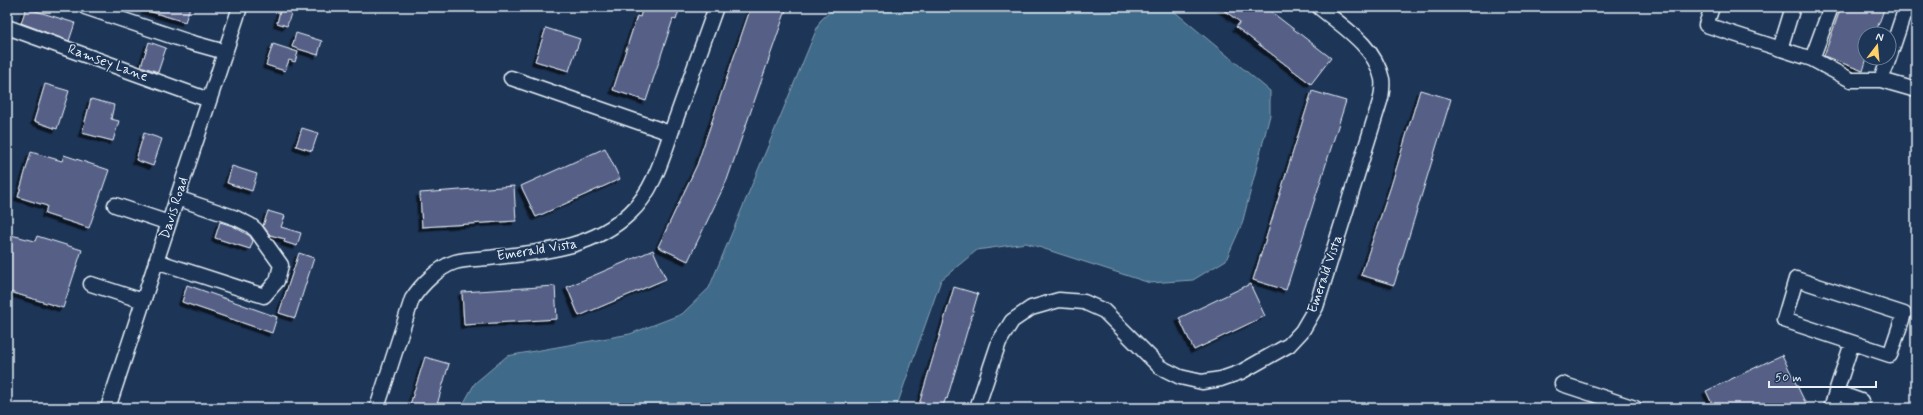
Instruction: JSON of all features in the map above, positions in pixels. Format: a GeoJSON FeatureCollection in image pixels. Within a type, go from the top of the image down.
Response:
{"type":"FeatureCollection","features":[{"type":"Feature","properties":{"kind":"street"},"geometry":{"type":"LineString","coordinates":[[85,7],[189,42],[225,52]]}},
{"type":"Feature","properties":{"kind":"street","name":"Davis Road"},"geometry":{"type":"LineString","coordinates":[[108,408],[240,7]]}},
{"type":"Feature","properties":{"kind":"street","name":"Emerald Vista"},"geometry":{"type":"LineString","coordinates":[[377,408],[412,299],[418,289],[433,276],[454,262],[562,249],[585,242],[609,230],[631,213],[646,194],[659,164],[716,7]]}},
{"type":"Feature","properties":{"kind":"street","name":"Emerald Vista"},"geometry":{"type":"LineString","coordinates":[[977,408],[999,342],[1012,321],[1032,308],[1059,300],[1084,302],[1104,312],[1160,367],[1180,377],[1202,382],[1220,379],[1241,372],[1289,345],[1302,331],[1316,307],[1381,98],[1382,79],[1373,59],[1362,42],[1319,7]]}},
{"type":"Feature","properties":{"kind":"street"},"geometry":{"type":"LineString","coordinates":[[1712,7],[1706,25],[1812,59],[1851,80],[1881,80],[1916,90]]}},
{"type":"Feature","properties":{"kind":"street"},"geometry":{"type":"LineString","coordinates":[[1780,49],[1793,7]]}},
{"type":"Feature","properties":{"kind":"street"},"geometry":{"type":"LineString","coordinates":[[1812,59],[1831,7]]}},
{"type":"Feature","properties":{"kind":"street"},"geometry":{"type":"LineString","coordinates":[[1897,34],[1906,7]]}},
{"type":"Feature","properties":{"kind":"street","name":"Ramsey Lane"},"geometry":{"type":"LineString","coordinates":[[7,27],[209,100]]}},
{"type":"Feature","properties":{"kind":"street"},"geometry":{"type":"LineString","coordinates":[[1881,80],[1886,66]]}},
{"type":"Feature","properties":{"kind":"street"},"geometry":{"type":"LineString","coordinates":[[511,78],[670,133]]}},
{"type":"Feature","properties":{"kind":"street"},"geometry":{"type":"LineString","coordinates":[[156,261],[264,296],[277,281],[281,265],[256,230],[236,218],[177,198]]}},
{"type":"Feature","properties":{"kind":"street"},"geometry":{"type":"LineString","coordinates":[[115,204],[169,223]]}},
{"type":"Feature","properties":{"kind":"street"},"geometry":{"type":"LineString","coordinates":[[1796,279],[1904,314],[1890,354],[1852,343],[1784,320],[1796,279]]}},
{"type":"Feature","properties":{"kind":"street"},"geometry":{"type":"LineString","coordinates":[[91,284],[143,301]]}},
{"type":"Feature","properties":{"kind":"street"},"geometry":{"type":"LineString","coordinates":[[1831,408],[1852,343]]}},
{"type":"Feature","properties":{"kind":"street"},"geometry":{"type":"LineString","coordinates":[[1562,384],[1635,408]]}},
{"type":"Feature","properties":{"kind":"street"},"geometry":{"type":"LineString","coordinates":[[1836,392],[1861,401],[1863,408]]}},
{"type":"Feature","properties":{"kind":"water"},"geometry":{"type":"Polygon","coordinates":[[[835,7],[1169,7],[1270,91],[1270,115],[1242,224],[1226,260],[1193,280],[1150,283],[1026,243],[977,250],[941,280],[896,408],[461,408],[475,383],[507,356],[630,334],[682,314],[709,288],[820,21],[835,7]]]}},
{"type":"Feature","properties":{"kind":"building"},"geometry":{"type":"Polygon","coordinates":[[[145,7],[190,7],[185,22],[145,10],[145,7]]]}},
{"type":"Feature","properties":{"kind":"building"},"geometry":{"type":"Polygon","coordinates":[[[281,7],[293,7],[287,26],[277,23],[281,7]]]}},
{"type":"Feature","properties":{"kind":"building"},"geometry":{"type":"Polygon","coordinates":[[[643,7],[680,7],[676,20],[673,19],[646,101],[613,90],[637,16],[640,17],[643,7]]]}},
{"type":"Feature","properties":{"kind":"building"},"geometry":{"type":"Polygon","coordinates":[[[751,7],[787,7],[727,180],[688,261],[658,247],[697,165],[751,7]]]}},
{"type":"Feature","properties":{"kind":"building"},"geometry":{"type":"Polygon","coordinates":[[[1219,7],[1265,7],[1331,58],[1311,84],[1236,27],[1240,22],[1219,7]]]}},
{"type":"Feature","properties":{"kind":"building"},"geometry":{"type":"Polygon","coordinates":[[[1841,7],[1885,7],[1878,26],[1857,26],[1857,66],[1865,66],[1863,71],[1824,56],[1841,7]]]}},
{"type":"Feature","properties":{"kind":"building"},"geometry":{"type":"Polygon","coordinates":[[[26,8],[75,23],[69,41],[21,23],[26,8]]]}},
{"type":"Feature","properties":{"kind":"building"},"geometry":{"type":"Polygon","coordinates":[[[546,28],[580,39],[569,71],[535,61],[546,28]]]}},
{"type":"Feature","properties":{"kind":"building"},"geometry":{"type":"Polygon","coordinates":[[[296,33],[322,41],[318,55],[292,47],[296,33]]]}},
{"type":"Feature","properties":{"kind":"building"},"geometry":{"type":"Polygon","coordinates":[[[149,42],[166,48],[158,72],[141,66],[149,42]]]}},
{"type":"Feature","properties":{"kind":"building"},"geometry":{"type":"Polygon","coordinates":[[[273,44],[298,52],[295,62],[289,60],[285,71],[266,65],[273,44]]]}},
{"type":"Feature","properties":{"kind":"building"},"geometry":{"type":"Polygon","coordinates":[[[45,84],[69,91],[57,129],[34,121],[45,84]]]}},
{"type":"Feature","properties":{"kind":"building"},"geometry":{"type":"Polygon","coordinates":[[[1420,90],[1451,99],[1394,285],[1361,275],[1391,186],[1420,90]]]}},
{"type":"Feature","properties":{"kind":"building"},"geometry":{"type":"Polygon","coordinates":[[[1312,91],[1346,101],[1286,290],[1253,280],[1312,91]]]}},
{"type":"Feature","properties":{"kind":"building"},"geometry":{"type":"Polygon","coordinates":[[[91,99],[114,105],[111,119],[119,121],[113,141],[82,133],[91,99]]]}},
{"type":"Feature","properties":{"kind":"building"},"geometry":{"type":"Polygon","coordinates":[[[302,128],[318,133],[312,151],[296,146],[302,128]]]}},
{"type":"Feature","properties":{"kind":"building"},"geometry":{"type":"Polygon","coordinates":[[[144,133],[162,139],[153,166],[136,160],[144,133]]]}},
{"type":"Feature","properties":{"kind":"building"},"geometry":{"type":"Polygon","coordinates":[[[605,148],[620,179],[536,217],[521,186],[605,148]]]}},
{"type":"Feature","properties":{"kind":"building"},"geometry":{"type":"Polygon","coordinates":[[[31,152],[62,161],[64,155],[109,170],[89,228],[45,214],[47,206],[18,197],[31,152]]]}},
{"type":"Feature","properties":{"kind":"building"},"geometry":{"type":"Polygon","coordinates":[[[232,166],[257,174],[252,191],[227,183],[232,166]]]}},
{"type":"Feature","properties":{"kind":"building"},"geometry":{"type":"Polygon","coordinates":[[[514,186],[516,221],[422,227],[420,193],[514,186]]]}},
{"type":"Feature","properties":{"kind":"building"},"geometry":{"type":"Polygon","coordinates":[[[268,211],[285,216],[281,227],[301,233],[297,246],[284,242],[285,239],[270,235],[263,226],[268,211]]]}},
{"type":"Feature","properties":{"kind":"building"},"geometry":{"type":"Polygon","coordinates":[[[220,222],[233,226],[250,236],[253,241],[250,249],[215,238],[220,222]]]}},
{"type":"Feature","properties":{"kind":"building"},"geometry":{"type":"Polygon","coordinates":[[[7,234],[35,241],[37,236],[82,250],[63,308],[7,291],[7,234]]]}},
{"type":"Feature","properties":{"kind":"building"},"geometry":{"type":"Polygon","coordinates":[[[653,250],[666,279],[579,316],[567,287],[653,250]]]}},
{"type":"Feature","properties":{"kind":"building"},"geometry":{"type":"Polygon","coordinates":[[[299,253],[314,258],[295,318],[279,313],[299,253]]]}},
{"type":"Feature","properties":{"kind":"building"},"geometry":{"type":"Polygon","coordinates":[[[1250,284],[1265,316],[1194,350],[1179,318],[1250,284]]]}},
{"type":"Feature","properties":{"kind":"building"},"geometry":{"type":"Polygon","coordinates":[[[187,285],[277,317],[272,333],[182,302],[187,285]]]}},
{"type":"Feature","properties":{"kind":"building"},"geometry":{"type":"Polygon","coordinates":[[[555,286],[557,319],[464,325],[462,292],[555,286]]]}},
{"type":"Feature","properties":{"kind":"building"},"geometry":{"type":"Polygon","coordinates":[[[954,287],[978,294],[947,399],[946,398],[942,408],[918,408],[954,287]]]}},
{"type":"Feature","properties":{"kind":"building"},"geometry":{"type":"Polygon","coordinates":[[[1782,355],[1808,408],[1714,408],[1706,391],[1782,355]]]}},
{"type":"Feature","properties":{"kind":"building"},"geometry":{"type":"Polygon","coordinates":[[[425,357],[449,364],[436,408],[409,408],[425,357]]]}}]}
